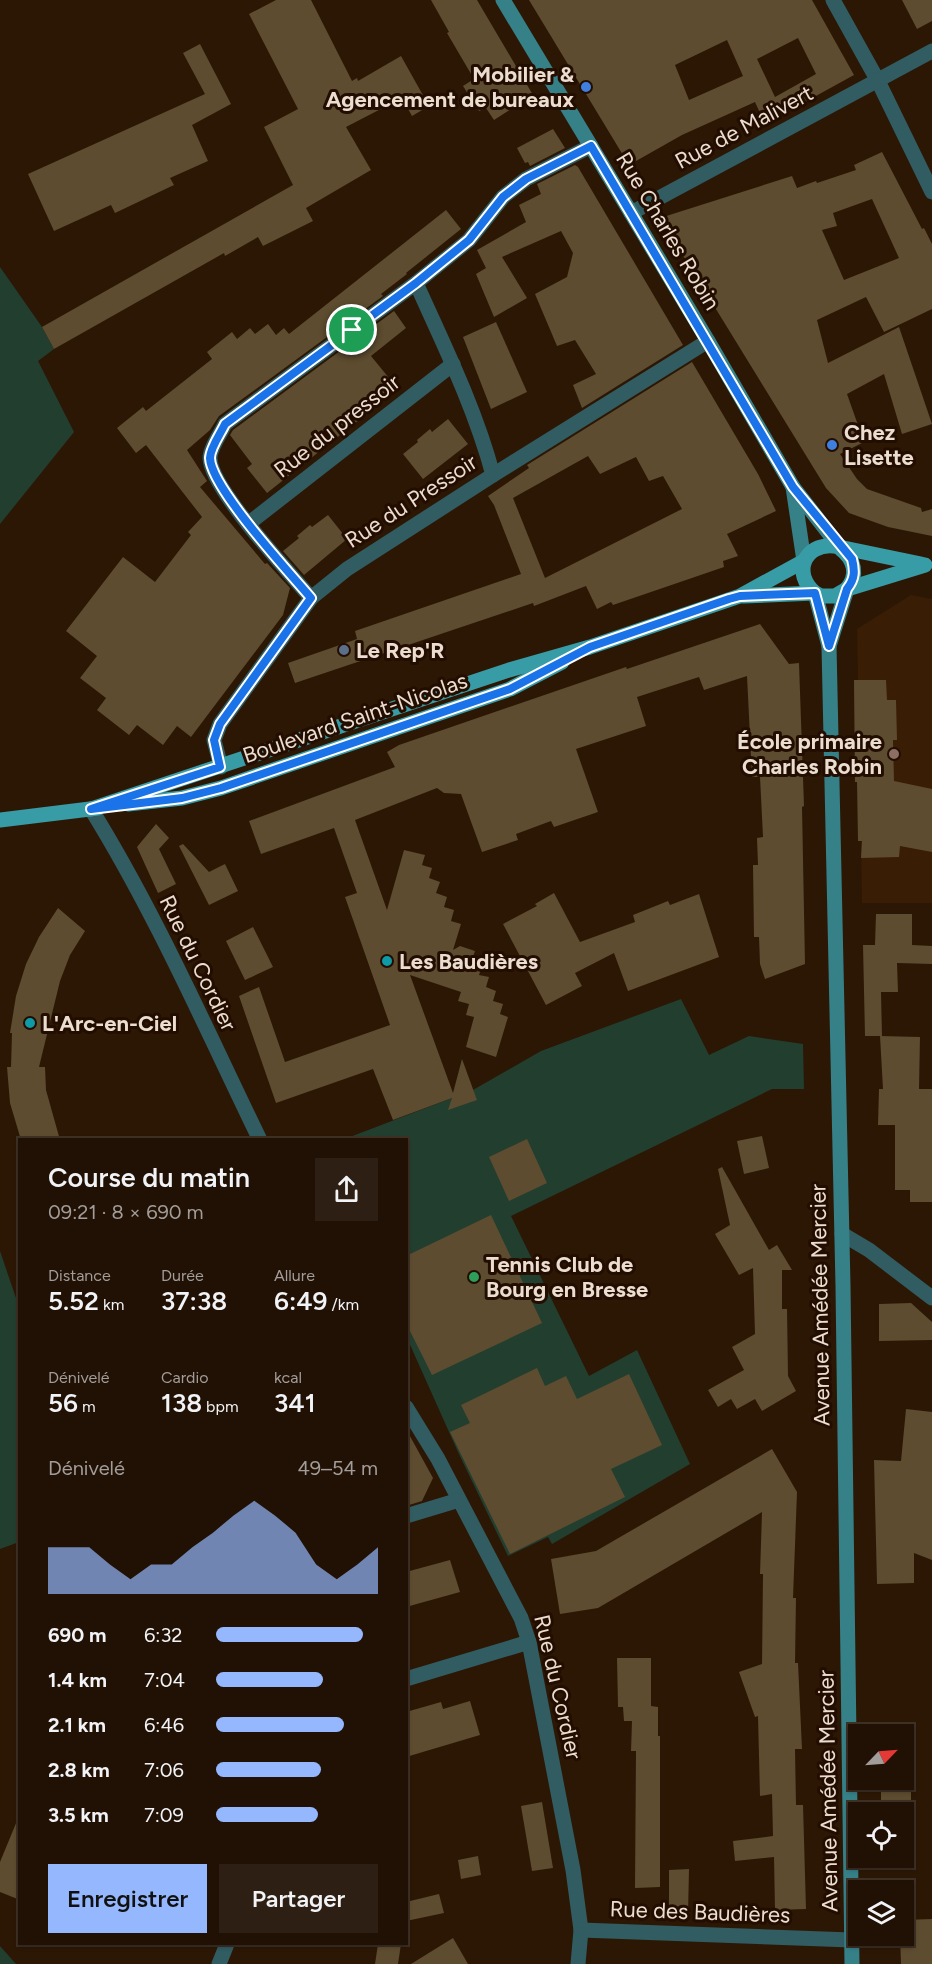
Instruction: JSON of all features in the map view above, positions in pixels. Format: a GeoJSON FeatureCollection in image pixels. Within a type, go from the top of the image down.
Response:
{"type":"FeatureCollection","features":[{"type":"Feature","properties":{"kind":"main road","name":"Rue Charles Robin"},"geometry":{"type":"LineString","coordinates":[[503,0],[793,487]]}},
{"type":"Feature","properties":{"kind":"main road"},"geometry":{"type":"LineString","coordinates":[[793,487],[841,549],[852,559],[854,567],[853,580],[847,589],[829,646]]}},
{"type":"Feature","properties":{"kind":"main road"},"geometry":{"type":"LineString","coordinates":[[793,487],[804,561],[803,576],[805,583],[815,593],[821,596],[835,596],[847,589],[929,566]]}},
{"type":"Feature","properties":{"kind":"main road"},"geometry":{"type":"LineString","coordinates":[[740,596],[804,561],[810,553],[821,546],[834,546],[929,566]]}},
{"type":"Feature","properties":{"kind":"main road"},"geometry":{"type":"LineString","coordinates":[[740,596],[815,593]]}},
{"type":"Feature","properties":{"kind":"main road"},"geometry":{"type":"LineString","coordinates":[[815,593],[829,646]]}},
{"type":"Feature","properties":{"kind":"main road","name":"Boulevard Saint-Nicolas"},"geometry":{"type":"LineString","coordinates":[[91,809],[740,596]]}},
{"type":"Feature","properties":{"kind":"main road","name":"Avenue Amédée Mercier"},"geometry":{"type":"LineString","coordinates":[[829,646],[842,1234],[850,1880]]}},
{"type":"Feature","properties":{"kind":"main road","name":"Boulevard Saint-Nicolas"},"geometry":{"type":"LineString","coordinates":[[0,820],[182,798],[221,788],[510,689],[590,647]]}},
{"type":"Feature","properties":{"kind":"main road","name":"Avenue Amédée Mercier"},"geometry":{"type":"LineString","coordinates":[[851,1946],[852,1964]]}},
{"type":"Feature","properties":{"kind":"street"},"geometry":{"type":"LineString","coordinates":[[833,0],[878,81],[932,192]]}},
{"type":"Feature","properties":{"kind":"street","name":"Rue de Malivert"},"geometry":{"type":"LineString","coordinates":[[631,213],[932,51]]}},
{"type":"Feature","properties":{"kind":"street"},"geometry":{"type":"LineString","coordinates":[[311,598],[248,524],[223,488],[212,467],[210,457],[225,424],[416,283],[469,240],[503,197],[526,179],[591,146]]}},
{"type":"Feature","properties":{"kind":"street"},"geometry":{"type":"LineString","coordinates":[[416,283],[453,364],[486,447],[493,475]]}},
{"type":"Feature","properties":{"kind":"street","name":"Rue du Pressoir"},"geometry":{"type":"LineString","coordinates":[[220,767],[214,740],[220,724],[311,598],[347,569],[493,475],[708,342]]}},
{"type":"Feature","properties":{"kind":"street","name":"Rue du pressoir"},"geometry":{"type":"LineString","coordinates":[[248,524],[453,364]]}},
{"type":"Feature","properties":{"kind":"street","name":"Rue du Cordier"},"geometry":{"type":"LineString","coordinates":[[91,809],[112,843],[153,922],[259,1138]]}},
{"type":"Feature","properties":{"kind":"street"},"geometry":{"type":"LineString","coordinates":[[842,1234],[869,1250],[932,1298]]}},
{"type":"Feature","properties":{"kind":"street","name":"Rue du Cordier"},"geometry":{"type":"LineString","coordinates":[[408,1410],[438,1459],[521,1618],[529,1642],[573,1870],[581,1930]]}},
{"type":"Feature","properties":{"kind":"street"},"geometry":{"type":"LineString","coordinates":[[408,1515],[459,1500]]}},
{"type":"Feature","properties":{"kind":"street"},"geometry":{"type":"LineString","coordinates":[[408,1678],[529,1642]]}},
{"type":"Feature","properties":{"kind":"street","name":"Rue des Baudières"},"geometry":{"type":"LineString","coordinates":[[578,1964],[581,1930],[848,1940]]}},
{"type":"Feature","properties":{"kind":"shaded area","name":"École primaire Charles Robin"},"geometry":{"type":"Polygon","coordinates":[[[911,595],[932,599],[932,903],[862,903],[861,841],[854,768],[857,768],[854,683],[858,680],[857,629],[911,595]]]}},
{"type":"Feature","properties":{"kind":"green space"},"geometry":{"type":"Polygon","coordinates":[[[0,267],[42,327],[54,349],[38,361],[74,432],[0,524],[0,267]]]}},
{"type":"Feature","properties":{"kind":"green space","name":"Tennis Club de Bourg en Bresse"},"geometry":{"type":"Polygon","coordinates":[[[681,999],[709,1055],[749,1036],[803,1044],[804,1089],[772,1089],[511,1216],[589,1376],[637,1350],[690,1464],[552,1544],[548,1537],[508,1556],[408,1340],[408,1138],[347,1138],[473,1090],[541,1051],[681,999]]]}},
{"type":"Feature","properties":{"kind":"green space"},"geometry":{"type":"Polygon","coordinates":[[[0,1251],[18,1304],[18,1542],[0,1549],[0,1251]]]}},
{"type":"Feature","properties":{"kind":"green space"},"geometry":{"type":"Polygon","coordinates":[[[0,1946],[16,1964],[0,1964],[0,1946]]]}},
{"type":"Feature","properties":{"kind":"building"},"geometry":{"type":"Polygon","coordinates":[[[276,0],[311,0],[352,81],[357,78],[358,81],[401,56],[429,106],[412,116],[402,98],[346,127],[371,170],[306,208],[313,221],[263,246],[258,237],[225,256],[224,253],[54,349],[42,327],[293,185],[264,127],[298,109],[249,14],[276,0]]]}},
{"type":"Feature","properties":{"kind":"building"},"geometry":{"type":"Polygon","coordinates":[[[431,0],[477,0],[533,95],[494,120],[486,108],[479,111],[463,86],[474,79],[431,0]]]}},
{"type":"Feature","properties":{"kind":"building"},"geometry":{"type":"Polygon","coordinates":[[[529,0],[812,0],[854,75],[765,124],[755,102],[682,135],[629,165],[529,0]],[[798,38],[757,59],[775,97],[816,74],[798,38]],[[727,40],[675,65],[689,100],[743,76],[727,40]]]}},
{"type":"Feature","properties":{"kind":"building"},"geometry":{"type":"Polygon","coordinates":[[[902,0],[932,0],[932,21],[917,29],[902,0]]]}},
{"type":"Feature","properties":{"kind":"building"},"geometry":{"type":"Polygon","coordinates":[[[200,44],[231,104],[192,125],[208,161],[170,178],[174,185],[115,213],[111,205],[54,231],[28,174],[205,94],[183,53],[200,44]]]}},
{"type":"Feature","properties":{"kind":"building"},"geometry":{"type":"Polygon","coordinates":[[[553,129],[565,148],[530,166],[528,162],[525,163],[517,148],[553,129]]]}},
{"type":"Feature","properties":{"kind":"building"},"geometry":{"type":"Polygon","coordinates":[[[882,152],[922,229],[924,228],[932,244],[932,309],[884,332],[866,297],[817,320],[828,363],[899,327],[932,424],[902,434],[884,374],[847,394],[864,442],[840,454],[857,479],[867,489],[921,508],[922,512],[932,509],[932,536],[888,527],[849,513],[826,488],[660,218],[792,176],[797,188],[816,181],[817,183],[856,170],[854,165],[882,152]],[[872,199],[833,213],[837,226],[822,230],[844,280],[899,258],[872,199]]]}},
{"type":"Feature","properties":{"kind":"building"},"geometry":{"type":"Polygon","coordinates":[[[575,165],[683,345],[582,408],[573,385],[596,374],[575,340],[557,346],[535,294],[567,277],[573,253],[561,231],[502,257],[527,298],[494,317],[476,274],[486,268],[477,250],[526,222],[519,205],[541,194],[537,184],[575,165]]]}},
{"type":"Feature","properties":{"kind":"building"},"geometry":{"type":"Polygon","coordinates":[[[446,210],[461,229],[381,294],[383,296],[219,416],[210,430],[187,450],[207,481],[200,487],[265,564],[267,563],[290,588],[283,615],[191,737],[177,726],[163,745],[137,725],[129,735],[97,710],[106,698],[80,678],[97,656],[66,631],[123,557],[155,582],[191,535],[188,532],[202,517],[146,445],[136,453],[117,428],[143,407],[146,411],[212,359],[207,352],[232,332],[237,339],[250,328],[255,334],[268,324],[276,335],[284,328],[289,334],[446,210]]]}},
{"type":"Feature","properties":{"kind":"building"},"geometry":{"type":"Polygon","coordinates":[[[394,311],[406,328],[371,356],[398,389],[267,493],[247,468],[252,464],[230,435],[233,430],[394,311]]]}},
{"type":"Feature","properties":{"kind":"building"},"geometry":{"type":"Polygon","coordinates":[[[496,322],[527,392],[491,409],[463,337],[496,322]]]}},
{"type":"Feature","properties":{"kind":"building"},"geometry":{"type":"Polygon","coordinates":[[[692,362],[758,474],[776,511],[727,534],[738,556],[723,561],[724,567],[613,605],[611,602],[597,609],[586,586],[534,606],[533,603],[295,683],[288,663],[357,639],[355,631],[521,574],[494,505],[488,496],[529,468],[527,465],[692,362]],[[588,456],[513,498],[545,578],[682,509],[663,476],[649,481],[636,457],[600,474],[588,456]]]}},
{"type":"Feature","properties":{"kind":"building"},"geometry":{"type":"Polygon","coordinates":[[[448,419],[468,444],[423,479],[403,454],[430,429],[432,432],[448,419]]]}},
{"type":"Feature","properties":{"kind":"building"},"geometry":{"type":"Polygon","coordinates":[[[328,515],[347,539],[304,575],[283,551],[310,525],[312,527],[328,515]]]}},
{"type":"Feature","properties":{"kind":"building"},"geometry":{"type":"Polygon","coordinates":[[[760,624],[789,664],[799,663],[804,806],[802,807],[805,964],[765,979],[760,964],[759,937],[754,937],[753,865],[758,865],[757,838],[763,837],[760,777],[752,777],[747,676],[704,690],[699,677],[637,697],[646,726],[576,749],[598,812],[554,827],[551,821],[516,834],[518,840],[482,852],[461,794],[444,793],[437,788],[355,820],[387,910],[404,850],[425,855],[422,865],[432,868],[429,878],[440,882],[436,893],[447,897],[444,907],[454,910],[451,921],[461,924],[453,950],[460,946],[475,951],[472,960],[483,963],[479,975],[489,977],[486,987],[496,991],[493,1001],[503,1004],[500,1014],[508,1017],[496,1057],[466,1047],[474,1017],[466,1015],[469,1004],[458,1001],[461,992],[410,975],[453,1093],[462,1059],[477,1100],[448,1110],[452,1098],[393,1120],[373,1069],[276,1103],[239,996],[259,987],[285,1062],[390,1025],[345,897],[357,893],[334,828],[261,854],[249,821],[395,767],[387,752],[399,745],[626,667],[627,669],[760,624]]]}},
{"type":"Feature","properties":{"kind":"building"},"geometry":{"type":"Polygon","coordinates":[[[854,680],[886,680],[887,700],[896,700],[897,740],[893,740],[894,781],[932,789],[932,852],[900,846],[899,857],[861,858],[862,841],[858,841],[857,782],[855,782],[854,680]]]}},
{"type":"Feature","properties":{"kind":"building"},"geometry":{"type":"Polygon","coordinates":[[[156,824],[169,838],[159,849],[176,884],[158,893],[137,847],[156,824]]]}},
{"type":"Feature","properties":{"kind":"building"},"geometry":{"type":"Polygon","coordinates":[[[183,844],[209,872],[225,864],[238,891],[209,905],[179,846],[183,844]]]}},
{"type":"Feature","properties":{"kind":"building"},"geometry":{"type":"Polygon","coordinates":[[[554,893],[580,942],[635,922],[633,915],[668,901],[670,905],[699,894],[719,957],[628,991],[614,953],[575,973],[582,986],[546,1005],[503,924],[537,906],[535,904],[554,893]]]}},
{"type":"Feature","properties":{"kind":"building","name":"L'Arc-en-Ciel"},"geometry":{"type":"Polygon","coordinates":[[[58,908],[85,931],[70,955],[60,981],[39,1067],[45,1067],[46,1090],[59,1138],[20,1138],[10,1103],[7,1067],[11,1067],[12,1033],[10,1033],[16,996],[26,964],[39,937],[58,908]]]}},
{"type":"Feature","properties":{"kind":"building"},"geometry":{"type":"Polygon","coordinates":[[[876,914],[912,914],[912,945],[932,946],[932,964],[897,963],[898,992],[881,992],[882,1036],[865,1036],[863,945],[875,945],[876,914]]]}},
{"type":"Feature","properties":{"kind":"building"},"geometry":{"type":"Polygon","coordinates":[[[253,927],[273,967],[245,980],[226,941],[253,927]]]}},
{"type":"Feature","properties":{"kind":"building"},"geometry":{"type":"Polygon","coordinates":[[[880,1036],[920,1037],[919,1089],[932,1089],[932,1202],[910,1202],[910,1190],[895,1190],[895,1125],[878,1125],[879,1089],[883,1089],[880,1036]]]}},
{"type":"Feature","properties":{"kind":"building"},"geometry":{"type":"Polygon","coordinates":[[[762,1136],[769,1168],[744,1174],[737,1141],[762,1136]]]}},
{"type":"Feature","properties":{"kind":"building"},"geometry":{"type":"Polygon","coordinates":[[[527,1139],[547,1183],[509,1201],[489,1157],[527,1139]]]}},
{"type":"Feature","properties":{"kind":"building"},"geometry":{"type":"Polygon","coordinates":[[[722,1167],[769,1250],[777,1245],[792,1270],[782,1270],[782,1309],[787,1309],[788,1376],[796,1391],[762,1411],[755,1399],[737,1409],[731,1399],[718,1407],[708,1390],[744,1370],[732,1347],[755,1334],[753,1268],[739,1275],[715,1234],[730,1225],[718,1169],[722,1167]]]}},
{"type":"Feature","properties":{"kind":"building"},"geometry":{"type":"Polygon","coordinates":[[[491,1215],[542,1323],[432,1375],[408,1327],[408,1255],[491,1215]]]}},
{"type":"Feature","properties":{"kind":"building"},"geometry":{"type":"Polygon","coordinates":[[[911,1303],[932,1322],[932,1340],[879,1341],[879,1304],[911,1303]]]}},
{"type":"Feature","properties":{"kind":"building"},"geometry":{"type":"Polygon","coordinates":[[[537,1368],[545,1386],[566,1376],[577,1399],[629,1374],[662,1445],[611,1469],[625,1497],[510,1554],[450,1432],[470,1423],[461,1405],[537,1368]]]}},
{"type":"Feature","properties":{"kind":"building"},"geometry":{"type":"Polygon","coordinates":[[[906,1409],[932,1412],[932,1560],[914,1553],[914,1583],[877,1584],[874,1460],[901,1461],[906,1409]]]}},
{"type":"Feature","properties":{"kind":"building"},"geometry":{"type":"Polygon","coordinates":[[[408,1433],[433,1478],[422,1501],[408,1505],[408,1433]]]}},
{"type":"Feature","properties":{"kind":"building"},"geometry":{"type":"Polygon","coordinates":[[[772,1449],[797,1492],[793,1598],[796,1598],[795,1663],[798,1663],[802,1749],[795,1749],[796,1805],[803,1805],[806,1909],[775,1910],[774,1857],[735,1861],[733,1841],[773,1836],[772,1794],[760,1796],[758,1716],[755,1717],[739,1672],[762,1664],[763,1574],[760,1574],[762,1512],[598,1608],[560,1614],[551,1559],[596,1551],[772,1449]]]}},
{"type":"Feature","properties":{"kind":"building"},"geometry":{"type":"Polygon","coordinates":[[[450,1560],[460,1592],[408,1606],[408,1571],[450,1560]]]}},
{"type":"Feature","properties":{"kind":"building"},"geometry":{"type":"Polygon","coordinates":[[[617,1658],[651,1658],[651,1706],[658,1707],[658,1736],[660,1736],[660,1887],[635,1888],[636,1751],[631,1751],[632,1721],[624,1721],[623,1707],[618,1707],[617,1658]]]}},
{"type":"Feature","properties":{"kind":"building"},"geometry":{"type":"Polygon","coordinates":[[[470,1701],[480,1735],[408,1756],[408,1711],[441,1702],[443,1709],[470,1701]]]}},
{"type":"Feature","properties":{"kind":"building"},"geometry":{"type":"Polygon","coordinates":[[[881,1790],[911,1790],[911,1802],[881,1802],[881,1790]]]}},
{"type":"Feature","properties":{"kind":"building"},"geometry":{"type":"Polygon","coordinates":[[[542,1802],[553,1868],[532,1871],[521,1806],[542,1802]]]}},
{"type":"Feature","properties":{"kind":"building"},"geometry":{"type":"Polygon","coordinates":[[[18,1818],[18,1899],[0,1892],[0,1862],[18,1818]]]}},
{"type":"Feature","properties":{"kind":"building"},"geometry":{"type":"Polygon","coordinates":[[[478,1856],[481,1875],[461,1879],[458,1860],[478,1856]]]}},
{"type":"Feature","properties":{"kind":"building"},"geometry":{"type":"Polygon","coordinates":[[[689,1869],[688,1914],[669,1914],[669,1870],[689,1869]]]}},
{"type":"Feature","properties":{"kind":"building"},"geometry":{"type":"Polygon","coordinates":[[[439,1894],[444,1913],[408,1921],[408,1902],[439,1894]]]}},
{"type":"Feature","properties":{"kind":"building"},"geometry":{"type":"Polygon","coordinates":[[[932,1919],[932,1964],[901,1964],[900,1946],[914,1946],[914,1920],[932,1919]]]}},
{"type":"Feature","properties":{"kind":"building"},"geometry":{"type":"Polygon","coordinates":[[[453,1938],[468,1964],[411,1964],[453,1938]]]}},
{"type":"Feature","properties":{"kind":"building"},"geometry":{"type":"Polygon","coordinates":[[[378,1945],[401,1945],[398,1964],[375,1964],[378,1945]]]}},
{"type":"Feature","properties":{"kind":"place","name":"Mobilier & Agencement de bureaux"},"geometry":{"type":"Point","coordinates":[586,87]}},
{"type":"Feature","properties":{"kind":"place","name":"Chez Lisette"},"geometry":{"type":"Point","coordinates":[832,445]}},
{"type":"Feature","properties":{"kind":"place","name":"Le Rep'R"},"geometry":{"type":"Point","coordinates":[344,650]}},
{"type":"Feature","properties":{"kind":"place","name":"École primaire Charles Robin"},"geometry":{"type":"Point","coordinates":[894,754]}},
{"type":"Feature","properties":{"kind":"place","name":"Les Baudières"},"geometry":{"type":"Point","coordinates":[387,961]}},
{"type":"Feature","properties":{"kind":"place","name":"L'Arc-en-Ciel"},"geometry":{"type":"Point","coordinates":[30,1023]}},
{"type":"Feature","properties":{"kind":"place","name":"Tennis Club de Bourg en Bresse"},"geometry":{"type":"Point","coordinates":[474,1277]}},
{"type":"Feature","properties":{"kind":"route"},"geometry":{"type":"LineString","coordinates":[[591,146],[793,487],[841,549],[852,559],[853,580],[847,589],[829,646],[815,593],[740,596],[590,647],[510,689],[221,788],[182,798],[91,809],[220,767],[214,740],[220,724],[311,598],[248,524],[223,488],[212,467],[210,457],[225,424],[352,330],[469,240],[503,197],[526,179],[591,146]]}}]}
